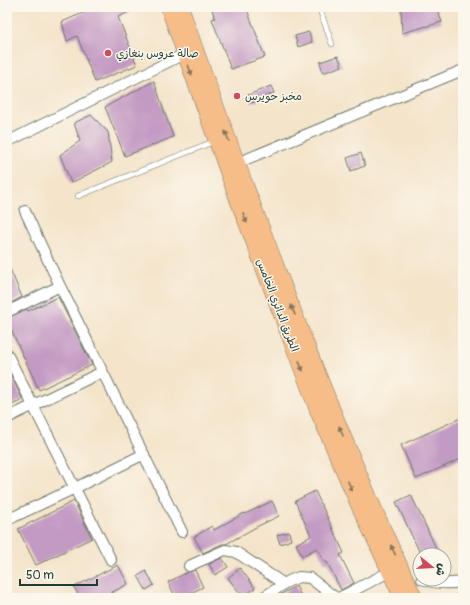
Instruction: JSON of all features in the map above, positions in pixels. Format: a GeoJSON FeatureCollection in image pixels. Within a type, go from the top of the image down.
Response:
{"type":"FeatureCollection","features":[{"type":"Feature","properties":{"kind":"main road","name":"الطريق الدائري الخامس"},"geometry":{"type":"LineString","coordinates":[[168,7],[216,140],[244,199],[318,412],[358,504],[396,571],[415,598]]}},
{"type":"Feature","properties":{"kind":"main road","name":"الطريق الدائري الخامس"},"geometry":{"type":"LineString","coordinates":[[181,7],[237,163],[244,199]]}},
{"type":"Feature","properties":{"kind":"main road","name":"الطريق الدائري الخامس"},"geometry":{"type":"LineString","coordinates":[[396,571],[402,598]]}},
{"type":"Feature","properties":{"kind":"street"},"geometry":{"type":"LineString","coordinates":[[7,142],[184,54]]}},
{"type":"Feature","properties":{"kind":"street"},"geometry":{"type":"LineString","coordinates":[[237,163],[463,70]]}},
{"type":"Feature","properties":{"kind":"street"},"geometry":{"type":"LineString","coordinates":[[25,211],[102,372],[182,532]]}},
{"type":"Feature","properties":{"kind":"street"},"geometry":{"type":"LineString","coordinates":[[7,312],[60,286]]}},
{"type":"Feature","properties":{"kind":"street"},"geometry":{"type":"LineString","coordinates":[[7,354],[111,560]]}},
{"type":"Feature","properties":{"kind":"street"},"geometry":{"type":"LineString","coordinates":[[7,418],[102,372]]}},
{"type":"Feature","properties":{"kind":"street"},"geometry":{"type":"LineString","coordinates":[[7,520],[144,454]]}},
{"type":"Feature","properties":{"kind":"street"},"geometry":{"type":"LineString","coordinates":[[189,566],[225,550],[236,552],[284,584]]}},
{"type":"Feature","properties":{"kind":"street"},"geometry":{"type":"LineString","coordinates":[[262,598],[284,584],[299,577],[310,578],[337,598],[396,571],[412,576]]}},
{"type":"Feature","properties":{"kind":"street"},"geometry":{"type":"LineString","coordinates":[[452,584],[463,582]]}},
{"type":"Feature","properties":{"kind":"street"},"geometry":{"type":"LineString","coordinates":[[460,598],[463,595]]}},
{"type":"Feature","properties":{"kind":"lane"},"geometry":{"type":"LineString","coordinates":[[319,7],[332,44]]}},
{"type":"Feature","properties":{"kind":"lane"},"geometry":{"type":"LineString","coordinates":[[78,196],[216,140]]}},
{"type":"Feature","properties":{"kind":"building"},"geometry":{"type":"Polygon","coordinates":[[[84,7],[140,7],[118,17],[137,65],[95,82],[77,36],[67,41],[62,22],[85,12],[84,7]]]}},
{"type":"Feature","properties":{"kind":"building"},"geometry":{"type":"Polygon","coordinates":[[[211,7],[246,7],[265,57],[231,69],[212,19],[215,18],[211,7]]]}},
{"type":"Feature","properties":{"kind":"building"},"geometry":{"type":"Polygon","coordinates":[[[401,7],[436,7],[442,22],[402,33],[401,7]]]}},
{"type":"Feature","properties":{"kind":"building"},"geometry":{"type":"Polygon","coordinates":[[[309,32],[312,42],[298,47],[295,36],[309,32]]]}},
{"type":"Feature","properties":{"kind":"building"},"geometry":{"type":"Polygon","coordinates":[[[338,56],[342,66],[323,73],[320,62],[338,56]]]}},
{"type":"Feature","properties":{"kind":"building"},"geometry":{"type":"Polygon","coordinates":[[[154,81],[173,137],[125,156],[105,107],[154,81]]]}},
{"type":"Feature","properties":{"kind":"building"},"geometry":{"type":"Polygon","coordinates":[[[271,86],[274,93],[251,103],[248,95],[271,86]]]}},
{"type":"Feature","properties":{"kind":"building"},"geometry":{"type":"Polygon","coordinates":[[[91,115],[108,132],[112,162],[71,183],[60,155],[80,141],[74,123],[91,115]]]}},
{"type":"Feature","properties":{"kind":"building"},"geometry":{"type":"Polygon","coordinates":[[[361,153],[365,166],[351,171],[347,158],[361,153]]]}},
{"type":"Feature","properties":{"kind":"building"},"geometry":{"type":"Polygon","coordinates":[[[7,262],[22,297],[7,305],[7,262]]]}},
{"type":"Feature","properties":{"kind":"building"},"geometry":{"type":"Polygon","coordinates":[[[58,297],[92,365],[39,390],[7,321],[7,318],[27,309],[28,311],[58,297]]]}},
{"type":"Feature","properties":{"kind":"building"},"geometry":{"type":"Polygon","coordinates":[[[7,368],[23,400],[7,407],[7,368]]]}},
{"type":"Feature","properties":{"kind":"building"},"geometry":{"type":"Polygon","coordinates":[[[463,417],[463,458],[416,479],[401,445],[463,417]]]}},
{"type":"Feature","properties":{"kind":"building"},"geometry":{"type":"Polygon","coordinates":[[[315,491],[344,553],[340,555],[354,583],[341,590],[327,562],[325,563],[317,548],[302,556],[296,544],[311,536],[295,501],[315,491]]]}},
{"type":"Feature","properties":{"kind":"building"},"geometry":{"type":"Polygon","coordinates":[[[411,495],[435,547],[417,547],[396,502],[411,495]]]}},
{"type":"Feature","properties":{"kind":"building"},"geometry":{"type":"Polygon","coordinates":[[[74,501],[92,538],[36,565],[18,529],[74,501]]]}},
{"type":"Feature","properties":{"kind":"building"},"geometry":{"type":"Polygon","coordinates":[[[272,501],[279,516],[226,544],[222,544],[203,553],[194,537],[212,526],[214,530],[244,513],[245,514],[272,501]]]}},
{"type":"Feature","properties":{"kind":"building"},"geometry":{"type":"Polygon","coordinates":[[[289,532],[291,540],[280,544],[277,535],[289,532]]]}},
{"type":"Feature","properties":{"kind":"building"},"geometry":{"type":"Polygon","coordinates":[[[222,558],[228,567],[215,575],[209,564],[222,558]]]}},
{"type":"Feature","properties":{"kind":"building"},"geometry":{"type":"Polygon","coordinates":[[[118,565],[128,584],[101,598],[80,598],[74,587],[118,565]]]}},
{"type":"Feature","properties":{"kind":"building"},"geometry":{"type":"Polygon","coordinates":[[[240,568],[255,588],[243,597],[228,578],[240,568]]]}},
{"type":"Feature","properties":{"kind":"building"},"geometry":{"type":"Polygon","coordinates":[[[195,570],[203,587],[180,598],[176,598],[168,582],[195,570]]]}},
{"type":"Feature","properties":{"kind":"building"},"geometry":{"type":"Polygon","coordinates":[[[146,571],[154,585],[146,590],[138,576],[146,571]]]}},
{"type":"Feature","properties":{"kind":"building"},"geometry":{"type":"Polygon","coordinates":[[[296,586],[302,598],[274,598],[280,595],[296,586]]]}},
{"type":"Feature","properties":{"kind":"place","name":"صالة عروس بنغازي"},"geometry":{"type":"Point","coordinates":[108,53]}},
{"type":"Feature","properties":{"kind":"place","name":"مخبز حويرس"},"geometry":{"type":"Point","coordinates":[237,96]}}]}
